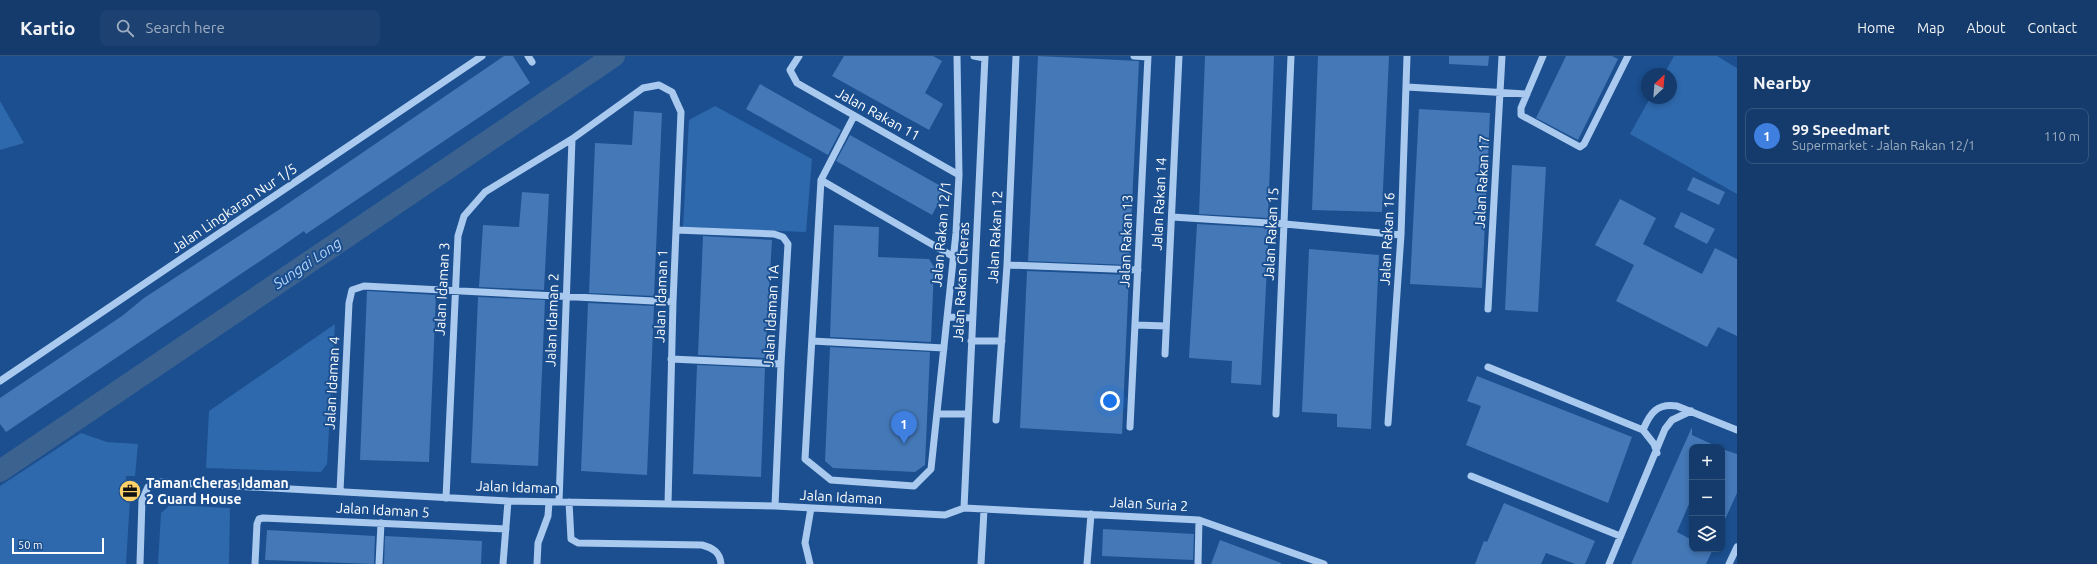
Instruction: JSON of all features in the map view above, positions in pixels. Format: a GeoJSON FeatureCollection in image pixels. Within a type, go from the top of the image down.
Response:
{"type":"FeatureCollection","features":[{"type":"Feature","properties":{"kind":"street","name":"Jalan Lingkaran Nur 1/5"},"geometry":{"type":"LineString","coordinates":[[0,381],[482,56]]}},
{"type":"Feature","properties":{"kind":"street","name":"Jalan Rakan 11"},"geometry":{"type":"LineString","coordinates":[[799,56],[790,70],[797,83],[959,175]]}},
{"type":"Feature","properties":{"kind":"street","name":"Jalan Rakan 12/1"},"geometry":{"type":"LineString","coordinates":[[812,341],[805,459],[831,480],[914,486],[931,469],[954,257],[959,175],[957,56]]}},
{"type":"Feature","properties":{"kind":"street"},"geometry":{"type":"LineString","coordinates":[[974,56],[984,57]]}},
{"type":"Feature","properties":{"kind":"street","name":"Jalan Rakan 12"},"geometry":{"type":"LineString","coordinates":[[996,420],[1007,265],[1016,56]]}},
{"type":"Feature","properties":{"kind":"street"},"geometry":{"type":"LineString","coordinates":[[1134,56],[1148,56]]}},
{"type":"Feature","properties":{"kind":"street","name":"Jalan Rakan 13"},"geometry":{"type":"LineString","coordinates":[[1130,427],[1148,56]]}},
{"type":"Feature","properties":{"kind":"street","name":"Jalan Rakan 14"},"geometry":{"type":"LineString","coordinates":[[1165,354],[1179,56]]}},
{"type":"Feature","properties":{"kind":"street","name":"Jalan Rakan 15"},"geometry":{"type":"LineString","coordinates":[[1276,414],[1291,56]]}},
{"type":"Feature","properties":{"kind":"street","name":"Jalan Rakan 16"},"geometry":{"type":"LineString","coordinates":[[1388,424],[1401,235],[1407,56]]}},
{"type":"Feature","properties":{"kind":"street","name":"Jalan Rakan 17"},"geometry":{"type":"LineString","coordinates":[[1488,309],[1502,56]]}},
{"type":"Feature","properties":{"kind":"street"},"geometry":{"type":"LineString","coordinates":[[1543,56],[1526,94],[1521,108],[1521,115],[1580,147],[1584,144],[1628,56]]}},
{"type":"Feature","properties":{"kind":"street","name":"Jalan Rakan Cheras"},"geometry":{"type":"LineString","coordinates":[[964,508],[984,57]]}},
{"type":"Feature","properties":{"kind":"street","name":"Jalan Idaman 3"},"geometry":{"type":"LineString","coordinates":[[446,498],[458,236],[464,216],[485,192],[572,139],[643,88],[659,85],[672,92]]}},
{"type":"Feature","properties":{"kind":"street"},"geometry":{"type":"LineString","coordinates":[[1407,87],[1526,94]]}},
{"type":"Feature","properties":{"kind":"street","name":"Jalan Idaman 1"},"geometry":{"type":"LineString","coordinates":[[668,504],[671,359],[681,112],[672,92]]}},
{"type":"Feature","properties":{"kind":"street"},"geometry":{"type":"LineString","coordinates":[[854,116],[821,180],[812,341],[944,348]]}},
{"type":"Feature","properties":{"kind":"street","name":"Jalan Idaman 2"},"geometry":{"type":"LineString","coordinates":[[559,502],[565,296],[572,139]]}},
{"type":"Feature","properties":{"kind":"street"},"geometry":{"type":"LineString","coordinates":[[821,180],[954,257]]}},
{"type":"Feature","properties":{"kind":"street"},"geometry":{"type":"LineString","coordinates":[[1172,217],[1285,224],[1401,235]]}},
{"type":"Feature","properties":{"kind":"street","name":"Jalan Idaman 1A"},"geometry":{"type":"LineString","coordinates":[[676,230],[774,234],[783,237],[788,244],[775,506]]}},
{"type":"Feature","properties":{"kind":"street"},"geometry":{"type":"LineString","coordinates":[[1007,265],[1138,270]]}},
{"type":"Feature","properties":{"kind":"street","name":"Jalan Idaman 4"},"geometry":{"type":"LineString","coordinates":[[340,491],[349,303],[352,290],[364,286],[455,291]]}},
{"type":"Feature","properties":{"kind":"street"},"geometry":{"type":"LineString","coordinates":[[455,291],[673,302]]}},
{"type":"Feature","properties":{"kind":"street"},"geometry":{"type":"LineString","coordinates":[[947,317],[972,318]]}},
{"type":"Feature","properties":{"kind":"street"},"geometry":{"type":"LineString","coordinates":[[1136,325],[1166,326]]}},
{"type":"Feature","properties":{"kind":"street"},"geometry":{"type":"LineString","coordinates":[[971,341],[1002,341]]}},
{"type":"Feature","properties":{"kind":"street"},"geometry":{"type":"LineString","coordinates":[[671,359],[781,364]]}},
{"type":"Feature","properties":{"kind":"street"},"geometry":{"type":"LineString","coordinates":[[1488,367],[1643,430],[1654,444],[1657,453]]}},
{"type":"Feature","properties":{"kind":"street"},"geometry":{"type":"LineString","coordinates":[[1643,430],[1654,411],[1666,404],[1691,411],[1737,430]]}},
{"type":"Feature","properties":{"kind":"street"},"geometry":{"type":"LineString","coordinates":[[1609,564],[1657,453],[1665,429],[1672,420],[1691,411]]}},
{"type":"Feature","properties":{"kind":"street"},"geometry":{"type":"LineString","coordinates":[[937,414],[968,414]]}},
{"type":"Feature","properties":{"kind":"street"},"geometry":{"type":"LineString","coordinates":[[1471,476],[1620,536]]}},
{"type":"Feature","properties":{"kind":"street","name":"Jalan Idaman"},"geometry":{"type":"LineString","coordinates":[[140,564],[142,500],[148,487],[161,482],[508,501],[775,506],[945,515],[964,508]]}},
{"type":"Feature","properties":{"kind":"street"},"geometry":{"type":"LineString","coordinates":[[503,564],[508,501]]}},
{"type":"Feature","properties":{"kind":"street"},"geometry":{"type":"LineString","coordinates":[[537,564],[538,543],[548,516],[549,502]]}},
{"type":"Feature","properties":{"kind":"street"},"geometry":{"type":"LineString","coordinates":[[569,502],[569,533],[571,539],[578,542],[702,545],[712,548],[718,554],[721,564]]}},
{"type":"Feature","properties":{"kind":"street"},"geometry":{"type":"LineString","coordinates":[[810,564],[805,543],[811,508]]}},
{"type":"Feature","properties":{"kind":"street","name":"Jalan Suria 2"},"geometry":{"type":"LineString","coordinates":[[964,508],[1199,520],[1324,564]]}},
{"type":"Feature","properties":{"kind":"street"},"geometry":{"type":"LineString","coordinates":[[981,564],[984,510]]}},
{"type":"Feature","properties":{"kind":"street"},"geometry":{"type":"LineString","coordinates":[[1087,564],[1091,514]]}},
{"type":"Feature","properties":{"kind":"street","name":"Jalan Idaman 5"},"geometry":{"type":"LineString","coordinates":[[255,564],[257,524],[259,519],[264,518],[506,529]]}},
{"type":"Feature","properties":{"kind":"street"},"geometry":{"type":"LineString","coordinates":[[1198,564],[1199,520]]}},
{"type":"Feature","properties":{"kind":"street"},"geometry":{"type":"LineString","coordinates":[[379,564],[381,523]]}},
{"type":"Feature","properties":{"kind":"street"},"geometry":{"type":"LineString","coordinates":[[1729,564],[1737,547]]}},
{"type":"Feature","properties":{"kind":"shaded area"},"geometry":{"type":"Polygon","coordinates":[[[1674,56],[1717,56],[1737,68],[1737,194],[1630,134],[1647,104],[1677,104],[1677,68],[1667,68],[1674,56]]]}},
{"type":"Feature","properties":{"kind":"shaded area"},"geometry":{"type":"Polygon","coordinates":[[[0,101],[24,143],[0,150],[0,101]]]}},
{"type":"Feature","properties":{"kind":"shaded area"},"geometry":{"type":"Polygon","coordinates":[[[715,106],[812,159],[806,232],[683,227],[689,120],[715,106]]]}},
{"type":"Feature","properties":{"kind":"shaded area"},"geometry":{"type":"Polygon","coordinates":[[[335,324],[327,464],[321,472],[206,468],[209,411],[335,324]]]}},
{"type":"Feature","properties":{"kind":"shaded area"},"geometry":{"type":"Polygon","coordinates":[[[81,433],[107,442],[138,444],[135,476],[126,476],[125,498],[130,499],[126,564],[0,564],[0,486],[81,433]]]}},
{"type":"Feature","properties":{"kind":"shaded area"},"geometry":{"type":"Polygon","coordinates":[[[170,505],[230,508],[229,564],[158,564],[161,513],[170,505]]]}},
{"type":"Feature","properties":{"kind":"building"},"geometry":{"type":"Polygon","coordinates":[[[504,56],[513,56],[530,83],[306,234],[304,231],[6,432],[0,424],[0,398],[122,316],[144,298],[277,211],[504,56]]]}},
{"type":"Feature","properties":{"kind":"building"},"geometry":{"type":"Polygon","coordinates":[[[844,56],[933,56],[942,61],[925,93],[943,104],[929,130],[832,76],[844,56]]]}},
{"type":"Feature","properties":{"kind":"building"},"geometry":{"type":"Polygon","coordinates":[[[1038,56],[1139,61],[1129,265],[1028,261],[1038,56]]]}},
{"type":"Feature","properties":{"kind":"building"},"geometry":{"type":"Polygon","coordinates":[[[1205,56],[1274,56],[1268,218],[1199,214],[1205,56]]]}},
{"type":"Feature","properties":{"kind":"building"},"geometry":{"type":"Polygon","coordinates":[[[1318,56],[1389,56],[1382,212],[1312,210],[1318,56]]]}},
{"type":"Feature","properties":{"kind":"building"},"geometry":{"type":"Polygon","coordinates":[[[1449,56],[1489,56],[1488,66],[1449,64],[1449,56]]]}},
{"type":"Feature","properties":{"kind":"building"},"geometry":{"type":"Polygon","coordinates":[[[1566,56],[1612,56],[1618,59],[1578,140],[1536,118],[1566,56]]]}},
{"type":"Feature","properties":{"kind":"building"},"geometry":{"type":"Polygon","coordinates":[[[760,84],[841,130],[828,155],[746,109],[760,84]]]}},
{"type":"Feature","properties":{"kind":"building"},"geometry":{"type":"Polygon","coordinates":[[[1419,109],[1490,113],[1482,288],[1410,284],[1419,109]]]}},
{"type":"Feature","properties":{"kind":"building"},"geometry":{"type":"Polygon","coordinates":[[[634,111],[662,113],[654,296],[589,293],[595,143],[632,145],[634,111]]]}},
{"type":"Feature","properties":{"kind":"building"},"geometry":{"type":"Polygon","coordinates":[[[850,135],[946,189],[932,215],[836,161],[850,135]]]}},
{"type":"Feature","properties":{"kind":"building"},"geometry":{"type":"Polygon","coordinates":[[[1512,165],[1546,167],[1538,312],[1505,310],[1512,165]]]}},
{"type":"Feature","properties":{"kind":"building"},"geometry":{"type":"Polygon","coordinates":[[[1693,177],[1725,192],[1719,205],[1687,190],[1693,177]]]}},
{"type":"Feature","properties":{"kind":"building"},"geometry":{"type":"Polygon","coordinates":[[[522,192],[549,194],[544,290],[479,287],[483,225],[519,227],[522,192]]]}},
{"type":"Feature","properties":{"kind":"building"},"geometry":{"type":"Polygon","coordinates":[[[1620,199],[1656,218],[1643,244],[1702,274],[1715,248],[1737,259],[1737,336],[1718,327],[1707,347],[1616,301],[1634,265],[1595,245],[1620,199]]]}},
{"type":"Feature","properties":{"kind":"building"},"geometry":{"type":"Polygon","coordinates":[[[1681,212],[1715,229],[1707,244],[1674,227],[1681,212]]]}},
{"type":"Feature","properties":{"kind":"building"},"geometry":{"type":"Polygon","coordinates":[[[1197,224],[1269,228],[1261,385],[1231,383],[1232,361],[1189,358],[1197,224]]]}},
{"type":"Feature","properties":{"kind":"building"},"geometry":{"type":"Polygon","coordinates":[[[834,225],[879,227],[878,257],[929,259],[934,267],[931,342],[830,337],[834,225]]]}},
{"type":"Feature","properties":{"kind":"building"},"geometry":{"type":"Polygon","coordinates":[[[703,236],[772,240],[765,358],[698,355],[703,236]]]}},
{"type":"Feature","properties":{"kind":"building"},"geometry":{"type":"Polygon","coordinates":[[[1309,249],[1379,255],[1371,429],[1337,427],[1337,414],[1302,412],[1309,249]]]}},
{"type":"Feature","properties":{"kind":"building"},"geometry":{"type":"Polygon","coordinates":[[[1027,271],[1129,275],[1122,434],[1020,428],[1027,271]]]}},
{"type":"Feature","properties":{"kind":"building"},"geometry":{"type":"Polygon","coordinates":[[[367,291],[436,295],[429,462],[360,460],[367,291]]]}},
{"type":"Feature","properties":{"kind":"building"},"geometry":{"type":"Polygon","coordinates":[[[478,297],[545,300],[538,466],[471,463],[478,297]]]}},
{"type":"Feature","properties":{"kind":"building"},"geometry":{"type":"Polygon","coordinates":[[[588,303],[654,306],[647,475],[581,471],[588,303]]]}},
{"type":"Feature","properties":{"kind":"building"},"geometry":{"type":"Polygon","coordinates":[[[830,347],[930,352],[925,465],[915,472],[833,468],[825,461],[830,347]]]}},
{"type":"Feature","properties":{"kind":"building"},"geometry":{"type":"Polygon","coordinates":[[[697,365],[765,368],[761,477],[693,474],[697,365]]]}},
{"type":"Feature","properties":{"kind":"building"},"geometry":{"type":"Polygon","coordinates":[[[1477,376],[1632,437],[1608,503],[1466,445],[1481,406],[1467,401],[1477,376]]]}},
{"type":"Feature","properties":{"kind":"building"},"geometry":{"type":"Polygon","coordinates":[[[1692,427],[1692,435],[1712,444],[1689,444],[1689,504],[1677,532],[1689,538],[1689,552],[1712,552],[1706,564],[1631,564],[1692,427]]]}},
{"type":"Feature","properties":{"kind":"building"},"geometry":{"type":"Polygon","coordinates":[[[1725,450],[1737,454],[1737,493],[1725,519],[1725,450]]]}},
{"type":"Feature","properties":{"kind":"building"},"geometry":{"type":"Polygon","coordinates":[[[1504,503],[1595,541],[1585,564],[1575,564],[1546,553],[1541,564],[1475,564],[1484,541],[1487,542],[1504,503]]]}},
{"type":"Feature","properties":{"kind":"building"},"geometry":{"type":"Polygon","coordinates":[[[1103,529],[1194,534],[1193,560],[1102,556],[1103,529]]]}},
{"type":"Feature","properties":{"kind":"building"},"geometry":{"type":"Polygon","coordinates":[[[267,530],[375,536],[374,564],[265,560],[267,530]]]}},
{"type":"Feature","properties":{"kind":"building"},"geometry":{"type":"Polygon","coordinates":[[[385,536],[482,541],[481,564],[384,564],[385,536]]]}},
{"type":"Feature","properties":{"kind":"building"},"geometry":{"type":"Polygon","coordinates":[[[1220,540],[1281,563],[1281,564],[1211,564],[1220,540]]]}},
{"type":"Feature","properties":{"kind":"waterway","name":"Sungai Long"},"geometry":{"type":"LineString","coordinates":[[0,471],[614,56]]}},
{"type":"Feature","properties":{"kind":"place","name":"99 Speedmart"},"geometry":{"type":"Point","coordinates":[904,444]}},
{"type":"Feature","properties":{"kind":"place","name":"Taman Cheras Idaman 2 Guard House"},"geometry":{"type":"Point","coordinates":[130,491]}}]}
